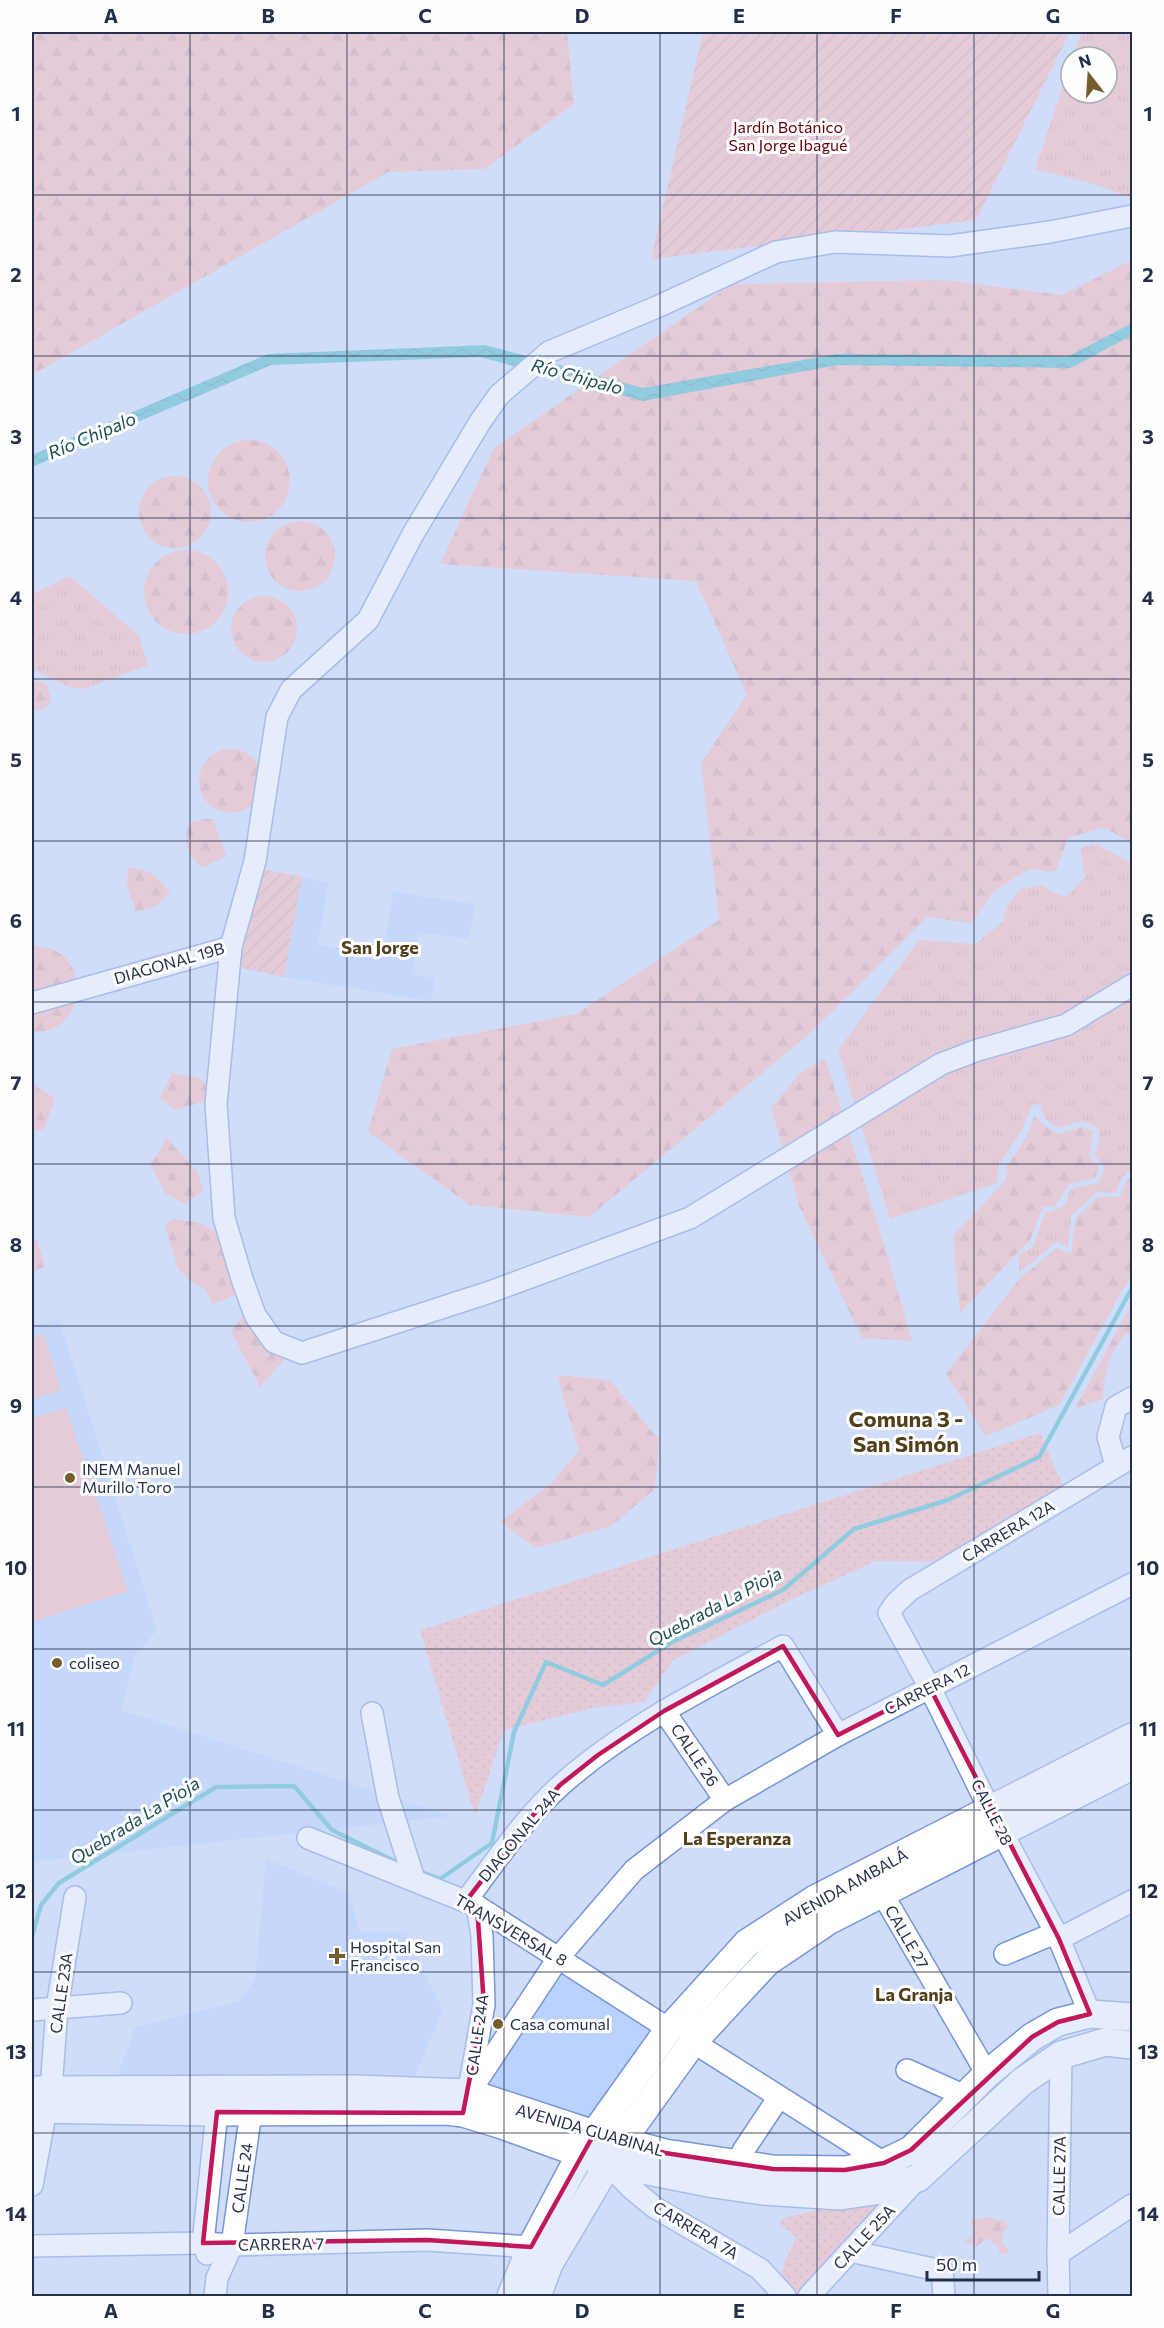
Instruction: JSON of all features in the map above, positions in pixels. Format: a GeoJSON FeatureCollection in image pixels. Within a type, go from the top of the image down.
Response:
{"type":"FeatureCollection","features":[{"type":"Feature","properties":{"kind":"main road","name":"AVENIDA AMBALÁ"},"geometry":{"type":"LineString","coordinates":[[537,2296],[549,2264],[614,2153],[693,2042],[767,1962],[828,1921],[882,1893],[1132,1737]]}},
{"type":"Feature","properties":{"kind":"main road","name":"AVENIDA AMBALÁ"},"geometry":{"type":"LineString","coordinates":[[512,2296],[531,2247],[587,2145],[669,2029],[747,1943],[815,1899],[1132,1766]]}},
{"type":"Feature","properties":{"kind":"main road","name":"AVENIDA GUABINAL"},"geometry":{"type":"LineString","coordinates":[[614,2153],[665,2153],[773,2169],[845,2170],[884,2163],[911,2150],[987,2074],[1032,2037],[1059,2022],[1090,2014],[1132,2017]]}},
{"type":"Feature","properties":{"kind":"main road","name":"AVENIDA GUABINAL"},"geometry":{"type":"LineString","coordinates":[[40,2099],[357,2089],[466,2103],[587,2145],[743,2188],[840,2196],[882,2190],[918,2178],[1023,2081],[1061,2055],[1105,2042],[1132,2045]]}},
{"type":"Feature","properties":{"kind":"main road","name":"AVENIDA GUABINAL"},"geometry":{"type":"LineString","coordinates":[[40,2099],[218,2112],[447,2111],[466,2103]]}},
{"type":"Feature","properties":{"kind":"street","name":"DIAGONAL 19B"},"geometry":{"type":"LineString","coordinates":[[32,1003],[231,947],[252,870],[277,717],[281,708],[291,690],[368,620],[413,534],[480,422],[499,395],[549,352],[657,307],[776,252],[836,242],[950,246],[1050,232],[1132,216]]}},
{"type":"Feature","properties":{"kind":"street"},"geometry":{"type":"LineString","coordinates":[[231,947],[216,1104],[224,1218],[255,1315],[274,1342],[302,1353],[490,1292],[690,1218],[941,1064],[978,1050],[1066,1025],[1132,985]]}},
{"type":"Feature","properties":{"kind":"street"},"geometry":{"type":"LineString","coordinates":[[1124,1403],[1108,1437],[1124,1461]]}},
{"type":"Feature","properties":{"kind":"street","name":"CARRERA 12A"},"geometry":{"type":"LineString","coordinates":[[889,1613],[910,1590],[1124,1461]]}},
{"type":"Feature","properties":{"kind":"street","name":"CARRERA 12"},"geometry":{"type":"LineString","coordinates":[[466,2103],[559,1957],[634,1870],[725,1800],[838,1735],[1132,1584]]}},
{"type":"Feature","properties":{"kind":"street","name":"CALLE 28"},"geometry":{"type":"LineString","coordinates":[[889,1613],[1057,1936],[1090,2014]]}},
{"type":"Feature","properties":{"kind":"street"},"geometry":{"type":"LineString","coordinates":[[664,1711],[783,1646],[838,1735]]}},
{"type":"Feature","properties":{"kind":"street","name":"CALLE 26"},"geometry":{"type":"LineString","coordinates":[[664,1711],[725,1800]]}},
{"type":"Feature","properties":{"kind":"street","name":"DIAGONAL 24A"},"geometry":{"type":"LineString","coordinates":[[472,1903],[495,1861],[560,1785],[598,1755],[664,1711]]}},
{"type":"Feature","properties":{"kind":"street"},"geometry":{"type":"LineString","coordinates":[[372,1713],[388,1798],[414,1878]]}},
{"type":"Feature","properties":{"kind":"street","name":"TRANSVERSAL 8"},"geometry":{"type":"LineString","coordinates":[[308,1838],[414,1878],[472,1903],[669,2029]]}},
{"type":"Feature","properties":{"kind":"street","name":"CALLE 27"},"geometry":{"type":"LineString","coordinates":[[882,1893],[987,2074]]}},
{"type":"Feature","properties":{"kind":"street","name":"CALLE 23A"},"geometry":{"type":"LineString","coordinates":[[32,2185],[40,2099],[75,1897]]}},
{"type":"Feature","properties":{"kind":"street"},"geometry":{"type":"LineString","coordinates":[[1005,1954],[1057,1936],[1132,1901]]}},
{"type":"Feature","properties":{"kind":"street","name":"CALLE 24A"},"geometry":{"type":"LineString","coordinates":[[466,2103],[484,2005],[482,1936],[472,1903]]}},
{"type":"Feature","properties":{"kind":"street"},"geometry":{"type":"LineString","coordinates":[[32,2010],[122,2003]]}},
{"type":"Feature","properties":{"kind":"street"},"geometry":{"type":"LineString","coordinates":[[693,2042],[884,2163]]}},
{"type":"Feature","properties":{"kind":"street","name":"CALLE 27A"},"geometry":{"type":"LineString","coordinates":[[1059,2296],[1061,2055]]}},
{"type":"Feature","properties":{"kind":"street"},"geometry":{"type":"LineString","coordinates":[[907,2070],[965,2096]]}},
{"type":"Feature","properties":{"kind":"street"},"geometry":{"type":"LineString","coordinates":[[743,2151],[779,2097]]}},
{"type":"Feature","properties":{"kind":"street","name":"CALLE 24"},"geometry":{"type":"LineString","coordinates":[[216,2287],[203,2243],[218,2112]]}},
{"type":"Feature","properties":{"kind":"street","name":"CALLE 24"},"geometry":{"type":"LineString","coordinates":[[216,2287],[232,2245],[251,2112]]}},
{"type":"Feature","properties":{"kind":"street","name":"CARRERA 7A"},"geometry":{"type":"LineString","coordinates":[[614,2153],[631,2188],[654,2207],[760,2269],[779,2294]]}},
{"type":"Feature","properties":{"kind":"street","name":"CALLE 25A"},"geometry":{"type":"LineString","coordinates":[[809,2296],[918,2178]]}},
{"type":"Feature","properties":{"kind":"street"},"geometry":{"type":"LineString","coordinates":[[1058,2254],[1132,2205]]}},
{"type":"Feature","properties":{"kind":"street","name":"CARRERA 7"},"geometry":{"type":"LineString","coordinates":[[32,2246],[203,2243],[232,2245],[427,2240],[531,2247]]}},
{"type":"Feature","properties":{"kind":"street"},"geometry":{"type":"LineString","coordinates":[[850,2251],[942,2271],[944,2296]]}},
{"type":"Feature","properties":{"kind":"highlighted area"},"geometry":{"type":"Polygon","coordinates":[[[783,1646],[838,1735],[930,1688],[1059,1939],[1090,2014],[1058,2022],[1032,2037],[911,2150],[884,2163],[845,2170],[773,2169],[665,2153],[594,2134],[531,2247],[427,2240],[203,2243],[217,2112],[463,2113],[484,2005],[477,1906],[466,1901],[527,1822],[560,1785],[598,1755],[664,1711],[783,1646]]]}},
{"type":"Feature","properties":{"kind":"shaded area"},"geometry":{"type":"Polygon","coordinates":[[[302,877],[328,882],[318,945],[383,955],[393,892],[475,904],[469,939],[418,932],[412,974],[435,978],[431,1001],[284,977],[302,877]]]}},
{"type":"Feature","properties":{"kind":"shaded area","name":"INEM Manuel Murillo Toro"},"geometry":{"type":"Polygon","coordinates":[[[59,1319],[157,1630],[134,1657],[121,1710],[452,1816],[32,1862],[32,1326],[59,1319]]]}},
{"type":"Feature","properties":{"kind":"shaded area","name":"Hospital San Francisco"},"geometry":{"type":"Polygon","coordinates":[[[266,1859],[349,1893],[359,1931],[406,1933],[443,2011],[412,2082],[115,2081],[135,2028],[239,2001],[255,1979],[266,1859]]]}},
{"type":"Feature","properties":{"kind":"shaded area"},"geometry":{"type":"Polygon","coordinates":[[[568,1972],[657,2030],[592,2125],[487,2087],[560,1975],[568,1972]]]}},
{"type":"Feature","properties":{"kind":"green space"},"geometry":{"type":"Polygon","coordinates":[[[32,32],[567,32],[574,104],[484,169],[388,172],[32,375],[32,32]]]}},
{"type":"Feature","properties":{"kind":"green space","name":"Jardín Botánico San Jorge Ibagué"},"geometry":{"type":"Polygon","coordinates":[[[703,32],[1070,32],[1064,45],[1059,45],[1059,54],[976,220],[651,259],[703,32]]]}},
{"type":"Feature","properties":{"kind":"green space"},"geometry":{"type":"Polygon","coordinates":[[[1081,32],[1132,32],[1132,198],[1090,183],[1035,169],[1059,98],[1059,105],[1119,105],[1119,45],[1077,45],[1081,32]]]}},
{"type":"Feature","properties":{"kind":"green space"},"geometry":{"type":"Polygon","coordinates":[[[1132,260],[1132,843],[1103,827],[1068,838],[1055,872],[1029,869],[994,891],[971,923],[927,917],[807,1036],[589,1217],[470,1205],[368,1132],[392,1049],[576,1014],[719,920],[701,763],[747,695],[696,581],[440,564],[494,448],[732,284],[945,280],[1062,295],[1132,260]]]}},
{"type":"Feature","properties":{"kind":"green space"},"geometry":{"type":"Polygon","coordinates":[[[249,440],[265,444],[278,452],[286,465],[290,481],[286,497],[278,510],[265,518],[249,522],[233,518],[220,510],[212,497],[208,481],[212,465],[220,452],[233,444],[249,440]]]}},
{"type":"Feature","properties":{"kind":"green space"},"geometry":{"type":"Polygon","coordinates":[[[175,476],[195,482],[205,492],[211,512],[205,532],[195,542],[175,548],[155,542],[145,532],[139,512],[145,492],[155,482],[175,476]]]}},
{"type":"Feature","properties":{"kind":"green space"},"geometry":{"type":"Polygon","coordinates":[[[307,521],[320,527],[329,536],[333,542],[335,556],[333,570],[325,581],[314,589],[293,591],[275,581],[267,570],[265,549],[275,531],[286,523],[307,521]]]}},
{"type":"Feature","properties":{"kind":"green space"},"geometry":{"type":"Polygon","coordinates":[[[186,550],[202,553],[216,562],[225,576],[228,592],[225,608],[216,622],[202,631],[186,634],[170,631],[156,622],[147,608],[144,592],[147,576],[156,562],[170,553],[186,550]]]}},
{"type":"Feature","properties":{"kind":"green space"},"geometry":{"type":"Polygon","coordinates":[[[70,576],[139,636],[148,665],[84,689],[67,686],[32,669],[32,594],[70,576]]]}},
{"type":"Feature","properties":{"kind":"green space"},"geometry":{"type":"Polygon","coordinates":[[[257,596],[271,596],[283,601],[292,610],[297,629],[295,642],[288,653],[271,662],[257,662],[245,657],[236,648],[231,636],[231,622],[236,610],[245,601],[257,596]]]}},
{"type":"Feature","properties":{"kind":"green space"},"geometry":{"type":"Polygon","coordinates":[[[38,681],[47,685],[51,698],[44,708],[32,710],[32,682],[38,681]]]}},
{"type":"Feature","properties":{"kind":"green space"},"geometry":{"type":"Polygon","coordinates":[[[231,749],[254,758],[263,781],[254,804],[231,813],[208,804],[199,781],[208,758],[231,749]]]}},
{"type":"Feature","properties":{"kind":"green space"},"geometry":{"type":"Polygon","coordinates":[[[213,819],[226,856],[202,868],[187,847],[186,836],[190,822],[213,819]]]}},
{"type":"Feature","properties":{"kind":"green space"},"geometry":{"type":"Polygon","coordinates":[[[1095,844],[1132,863],[1132,1170],[1122,1177],[1116,1193],[1097,1192],[1071,1216],[1068,1248],[1057,1241],[1019,1273],[1019,1255],[1033,1247],[1045,1213],[1063,1206],[1068,1199],[1070,1189],[1098,1183],[1105,1168],[1095,1155],[1099,1128],[1083,1121],[1058,1128],[1044,1118],[1041,1105],[1032,1104],[1023,1128],[999,1165],[997,1183],[890,1219],[838,1050],[919,940],[975,944],[1003,922],[1007,905],[1021,889],[1042,885],[1051,892],[1066,897],[1085,877],[1080,848],[1095,844]]]}},
{"type":"Feature","properties":{"kind":"green space"},"geometry":{"type":"Polygon","coordinates":[[[128,867],[152,874],[170,893],[157,906],[136,912],[127,887],[128,867]]]}},
{"type":"Feature","properties":{"kind":"green space"},"geometry":{"type":"Polygon","coordinates":[[[263,869],[302,877],[284,977],[238,967],[239,945],[263,869]]]}},
{"type":"Feature","properties":{"kind":"green space"},"geometry":{"type":"Polygon","coordinates":[[[32,947],[51,949],[65,958],[74,972],[77,988],[74,1005],[66,1019],[52,1029],[32,1032],[32,947]]]}},
{"type":"Feature","properties":{"kind":"green space"},"geometry":{"type":"Polygon","coordinates":[[[825,1058],[912,1341],[862,1338],[800,1208],[771,1108],[800,1073],[825,1058]]]}},
{"type":"Feature","properties":{"kind":"green space"},"geometry":{"type":"Polygon","coordinates":[[[172,1073],[204,1081],[212,1099],[176,1110],[160,1098],[172,1073]]]}},
{"type":"Feature","properties":{"kind":"green space"},"geometry":{"type":"Polygon","coordinates":[[[32,1084],[55,1098],[44,1129],[32,1132],[32,1084]]]}},
{"type":"Feature","properties":{"kind":"green space"},"geometry":{"type":"Polygon","coordinates":[[[1035,1115],[1041,1123],[1057,1134],[1084,1127],[1093,1131],[1089,1156],[1099,1167],[1095,1178],[1069,1184],[1055,1206],[1043,1207],[1030,1240],[960,1313],[953,1236],[1005,1181],[1008,1164],[1026,1138],[1035,1115]]]}},
{"type":"Feature","properties":{"kind":"green space"},"geometry":{"type":"Polygon","coordinates":[[[165,1137],[198,1172],[203,1191],[185,1204],[165,1193],[150,1163],[161,1149],[165,1137]]]}},
{"type":"Feature","properties":{"kind":"green space"},"geometry":{"type":"Polygon","coordinates":[[[1132,1177],[1132,1276],[1059,1405],[986,1436],[946,1374],[1020,1278],[1057,1248],[1071,1254],[1076,1218],[1098,1197],[1120,1197],[1126,1181],[1132,1177]]]}},
{"type":"Feature","properties":{"kind":"green space"},"geometry":{"type":"Polygon","coordinates":[[[172,1219],[201,1223],[223,1238],[238,1294],[213,1304],[204,1288],[193,1283],[178,1269],[165,1225],[172,1219]]]}},
{"type":"Feature","properties":{"kind":"green space"},"geometry":{"type":"Polygon","coordinates":[[[32,1240],[37,1240],[45,1266],[32,1272],[32,1240]]]}},
{"type":"Feature","properties":{"kind":"green space"},"geometry":{"type":"Polygon","coordinates":[[[1132,1303],[1132,1338],[1126,1333],[1115,1348],[1106,1372],[1103,1399],[1075,1409],[1132,1303]]]}},
{"type":"Feature","properties":{"kind":"green space"},"geometry":{"type":"Polygon","coordinates":[[[246,1314],[267,1332],[299,1343],[260,1387],[231,1331],[246,1314]]]}},
{"type":"Feature","properties":{"kind":"green space"},"geometry":{"type":"Polygon","coordinates":[[[44,1334],[61,1390],[32,1399],[32,1337],[44,1334]]]}},
{"type":"Feature","properties":{"kind":"green space"},"geometry":{"type":"Polygon","coordinates":[[[557,1375],[610,1380],[659,1440],[655,1489],[611,1526],[536,1548],[500,1522],[551,1483],[579,1451],[557,1375]]]}},
{"type":"Feature","properties":{"kind":"green space"},"geometry":{"type":"Polygon","coordinates":[[[66,1408],[128,1591],[32,1622],[32,1418],[66,1408]]]}},
{"type":"Feature","properties":{"kind":"green space"},"geometry":{"type":"Polygon","coordinates":[[[1040,1433],[1064,1489],[953,1562],[876,1561],[786,1602],[672,1661],[644,1702],[593,1708],[504,1730],[475,1816],[420,1630],[1040,1433]]]}},
{"type":"Feature","properties":{"kind":"green space"},"geometry":{"type":"Polygon","coordinates":[[[901,2194],[797,2296],[791,2296],[781,2284],[784,2263],[796,2238],[779,2223],[784,2218],[867,2198],[901,2194]]]}},
{"type":"Feature","properties":{"kind":"green space"},"geometry":{"type":"Polygon","coordinates":[[[991,2217],[996,2221],[1003,2220],[1009,2228],[1002,2232],[1002,2243],[1009,2249],[1007,2254],[1000,2254],[998,2246],[987,2238],[976,2247],[965,2242],[974,2233],[970,2220],[991,2217]]]}},
{"type":"Feature","properties":{"kind":"water","name":"Río Chipalo"},"geometry":{"type":"Polygon","coordinates":[[[1132,323],[1132,335],[1071,368],[838,365],[643,401],[480,357],[271,365],[32,467],[32,455],[268,354],[485,345],[643,388],[837,354],[1069,356],[1132,323]]]}},
{"type":"Feature","properties":{"kind":"waterway","name":"Quebrada La Pioja"},"geometry":{"type":"LineString","coordinates":[[419,1871],[440,1879],[492,1843],[514,1732],[546,1662],[603,1685],[672,1642],[783,1590],[854,1529],[948,1500],[1039,1457],[1132,1288]]}},
{"type":"Feature","properties":{"kind":"waterway","name":"Quebrada La Pioja"},"geometry":{"type":"LineString","coordinates":[[32,1936],[41,1905],[59,1883],[216,1787],[294,1786],[332,1830],[402,1865]]}},
{"type":"Feature","properties":{"kind":"place","name":"INEM Manuel Murillo Toro"},"geometry":{"type":"Point","coordinates":[70,1478]}},
{"type":"Feature","properties":{"kind":"place","name":"coliseo"},"geometry":{"type":"Point","coordinates":[57,1663]}},
{"type":"Feature","properties":{"kind":"place","name":"Hospital San Francisco"},"geometry":{"type":"Point","coordinates":[337,1956]}},
{"type":"Feature","properties":{"kind":"place","name":"Casa comunal"},"geometry":{"type":"Point","coordinates":[498,2024]}},
{"type":"Feature","properties":{"kind":"district","name":"San Jorge"},"geometry":{"type":"Point","coordinates":[380,948]}},
{"type":"Feature","properties":{"kind":"district","name":"Comuna 3 - San Simón"},"geometry":{"type":"Point","coordinates":[906,1432]}},
{"type":"Feature","properties":{"kind":"district","name":"La Esperanza"},"geometry":{"type":"Point","coordinates":[737,1839]}},
{"type":"Feature","properties":{"kind":"district","name":"La Granja"},"geometry":{"type":"Point","coordinates":[914,1995]}}]}
